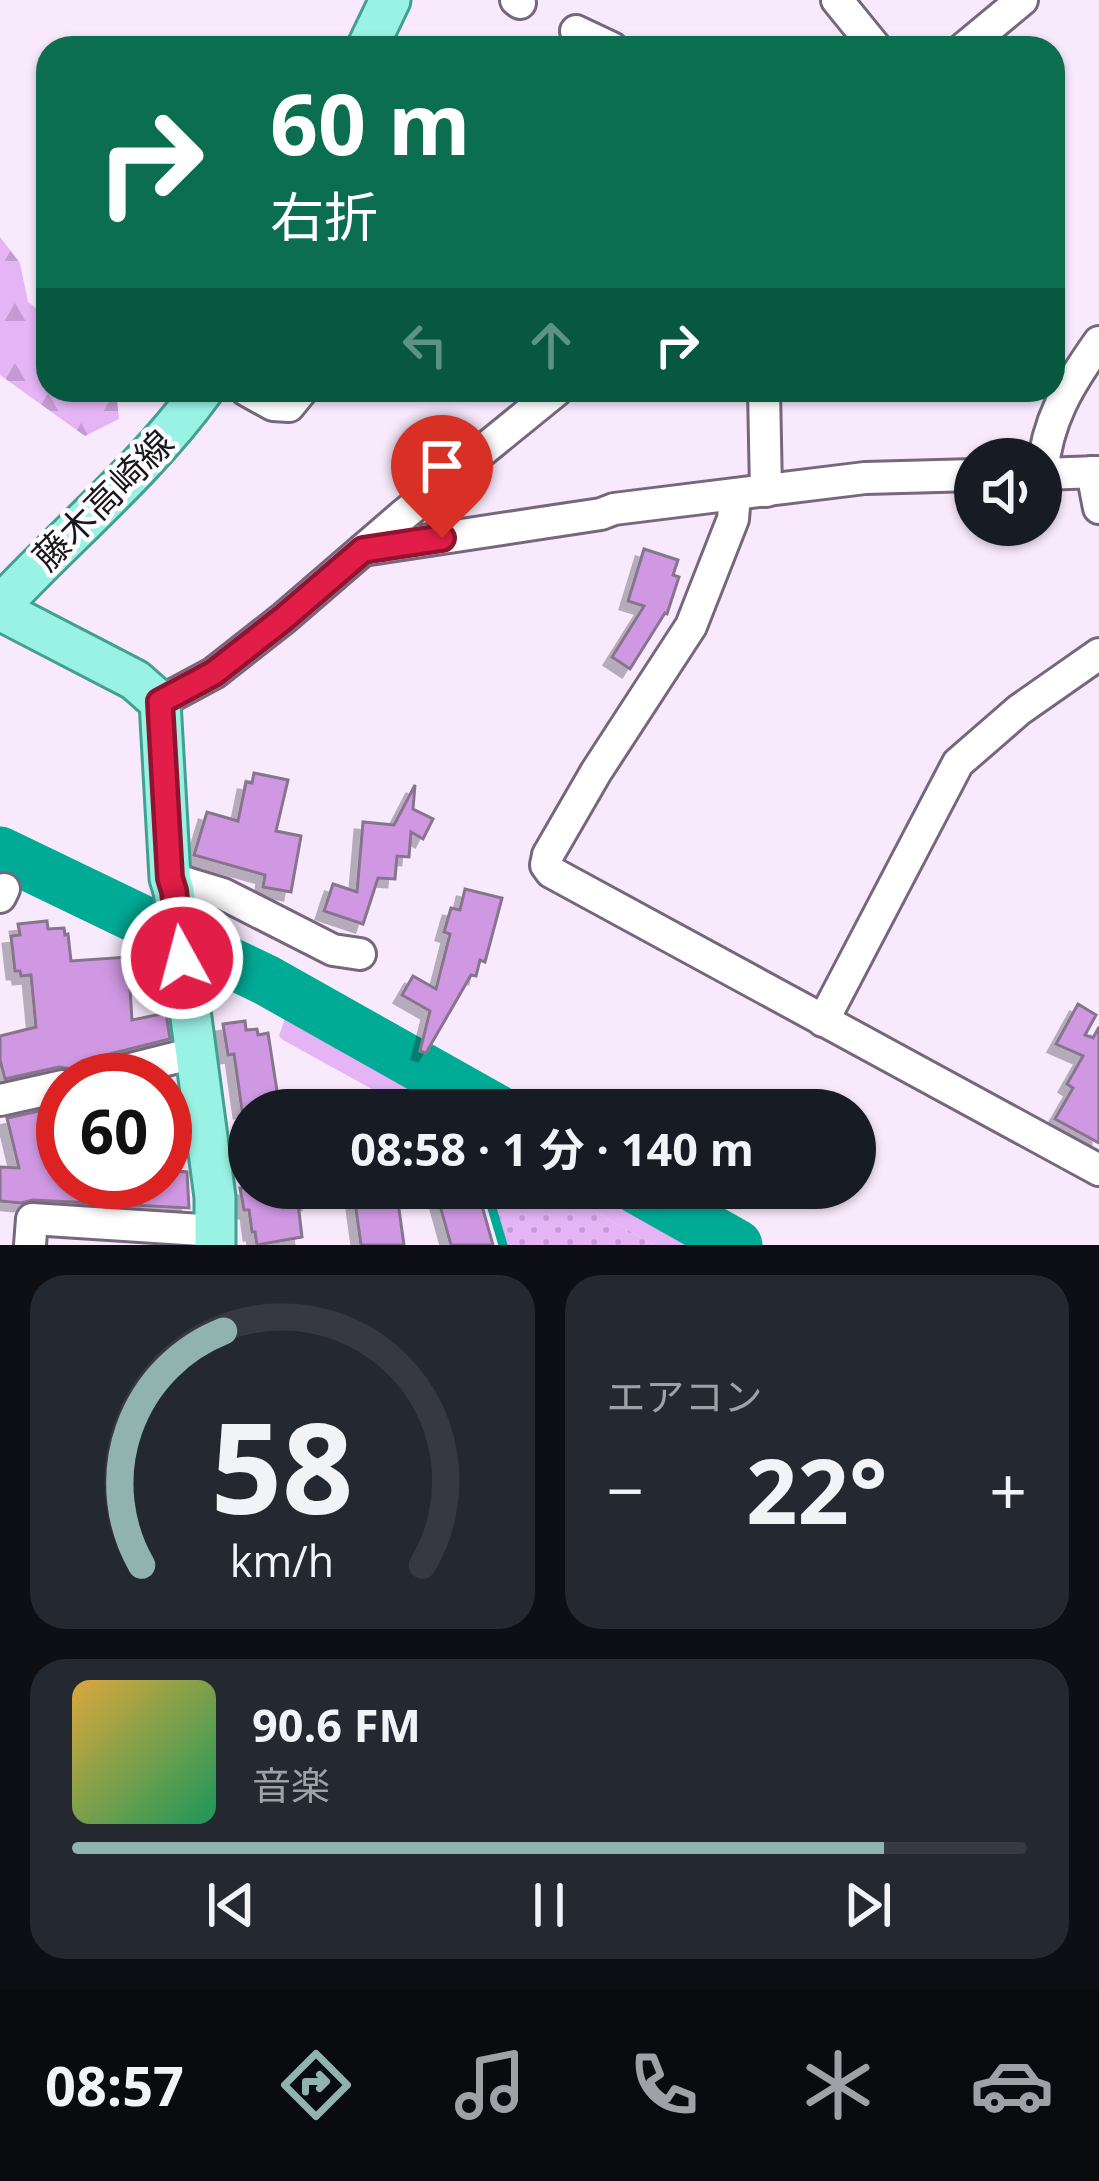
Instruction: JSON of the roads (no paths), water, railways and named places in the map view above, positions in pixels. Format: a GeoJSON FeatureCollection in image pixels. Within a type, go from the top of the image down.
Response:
{"type":"FeatureCollection","features":[{"type":"Feature","properties":{"kind":"main road"},"geometry":{"type":"LineString","coordinates":[[373,36],[390,0]]}},
{"type":"Feature","properties":{"kind":"main road","name":"藤木高崎線"},"geometry":{"type":"LineString","coordinates":[[160,702],[135,680],[0,608],[194,402]]}},
{"type":"Feature","properties":{"kind":"main road"},"geometry":{"type":"LineString","coordinates":[[160,702],[172,884],[198,1052],[215,1197],[215,1238]]}},
{"type":"Feature","properties":{"kind":"street"},"geometry":{"type":"LineString","coordinates":[[837,0],[866,36]]}},
{"type":"Feature","properties":{"kind":"street"},"geometry":{"type":"LineString","coordinates":[[978,36],[1022,0]]}},
{"type":"Feature","properties":{"kind":"street"},"geometry":{"type":"LineString","coordinates":[[576,31],[587,36]]}},
{"type":"Feature","properties":{"kind":"street"},"geometry":{"type":"LineString","coordinates":[[1065,377],[1099,342]]}},
{"type":"Feature","properties":{"kind":"street"},"geometry":{"type":"LineString","coordinates":[[160,702],[214,673],[284,618],[542,402]]}},
{"type":"Feature","properties":{"kind":"street"},"geometry":{"type":"LineString","coordinates":[[762,402],[750,493],[734,519],[691,626],[596,772],[546,865],[550,872],[1099,1170]]}},
{"type":"Feature","properties":{"kind":"street"},"geometry":{"type":"LineString","coordinates":[[1046,438],[1055,402]]}},
{"type":"Feature","properties":{"kind":"street"},"geometry":{"type":"LineString","coordinates":[[1062,473],[1096,472],[1099,508]]}},
{"type":"Feature","properties":{"kind":"street"},"geometry":{"type":"LineString","coordinates":[[363,550],[614,509],[865,478],[954,476]]}},
{"type":"Feature","properties":{"kind":"street"},"geometry":{"type":"LineString","coordinates":[[823,1022],[958,763],[1019,710],[1099,654]]}},
{"type":"Feature","properties":{"kind":"street"},"geometry":{"type":"LineString","coordinates":[[172,884],[224,894],[333,950],[360,954]]}},
{"type":"Feature","properties":{"kind":"street"},"geometry":{"type":"LineString","coordinates":[[192,1054],[198,1052]]}},
{"type":"Feature","properties":{"kind":"street"},"geometry":{"type":"LineString","coordinates":[[0,1100],[36,1092]]}},
{"type":"Feature","properties":{"kind":"street"},"geometry":{"type":"LineString","coordinates":[[30,1245],[32,1220],[215,1238]]}},
{"type":"Feature","properties":{"kind":"waterway"},"geometry":{"type":"LineString","coordinates":[[0,852],[266,980],[460,1089]]}},
{"type":"Feature","properties":{"kind":"waterway"},"geometry":{"type":"LineString","coordinates":[[492,1209],[503,1245]]}},
{"type":"Feature","properties":{"kind":"waterway"},"geometry":{"type":"LineString","coordinates":[[673,1209],[737,1245]]}}]}
